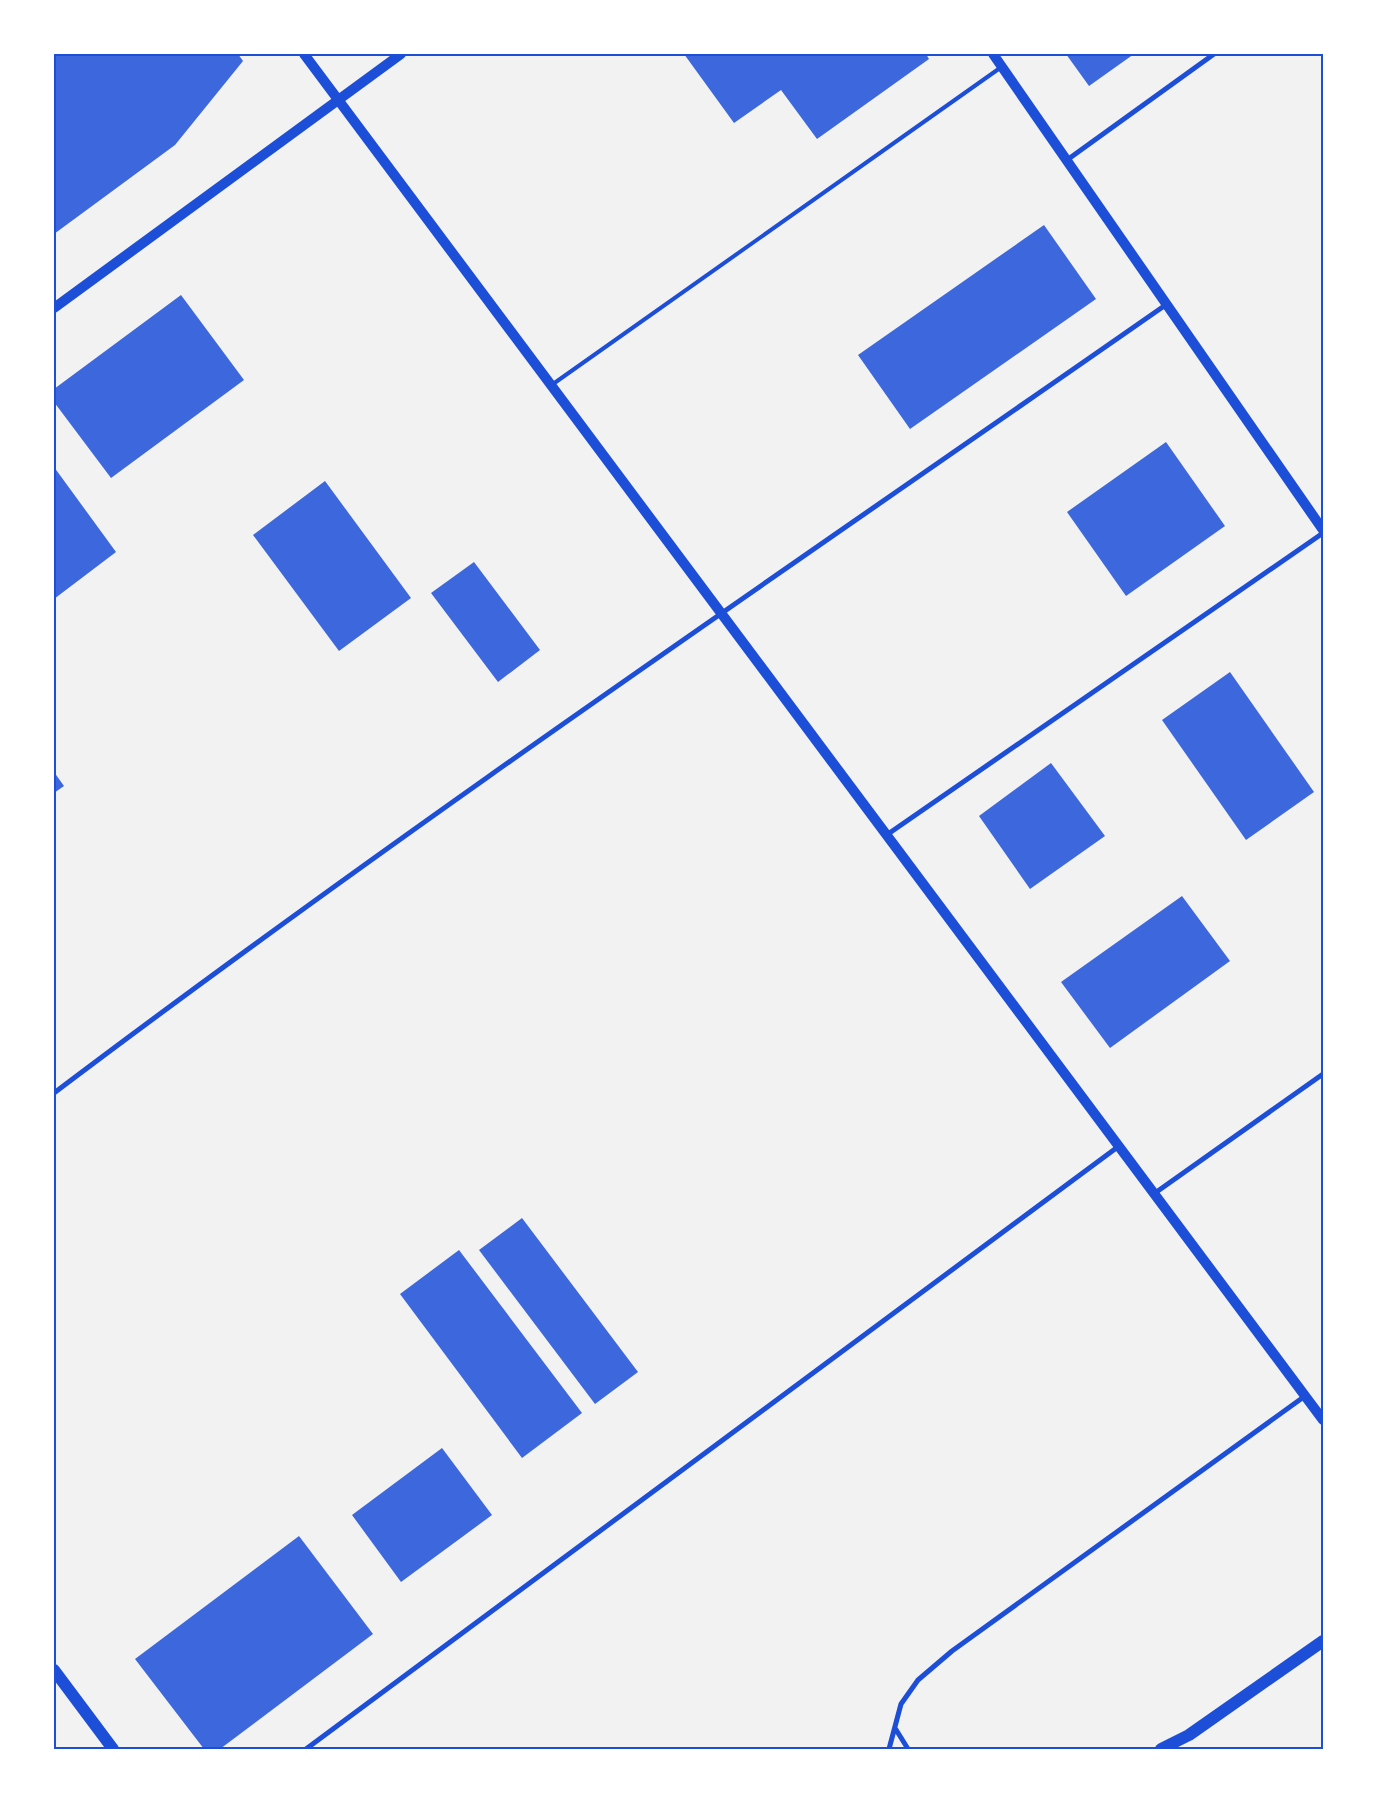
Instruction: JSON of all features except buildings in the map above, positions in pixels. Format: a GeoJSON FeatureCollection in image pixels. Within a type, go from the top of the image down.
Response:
{"type":"FeatureCollection","features":[{"type":"Feature","properties":{"kind":"main road"},"geometry":{"type":"LineString","coordinates":[[304,54],[550,386],[888,834],[1323,1420]]}},
{"type":"Feature","properties":{"kind":"main road"},"geometry":{"type":"LineString","coordinates":[[54,308],[336,99],[401,54]]}},
{"type":"Feature","properties":{"kind":"main road"},"geometry":{"type":"LineString","coordinates":[[993,54],[1323,531]]}},
{"type":"Feature","properties":{"kind":"main road"},"geometry":{"type":"LineString","coordinates":[[1161,1749],[1189,1735],[1323,1641]]}},
{"type":"Feature","properties":{"kind":"main road"},"geometry":{"type":"LineString","coordinates":[[54,1670],[113,1749]]}},
{"type":"Feature","properties":{"kind":"street"},"geometry":{"type":"LineString","coordinates":[[1067,160],[1214,54]]}},
{"type":"Feature","properties":{"kind":"street"},"geometry":{"type":"LineString","coordinates":[[54,1092],[217,970],[720,613],[1167,304]]}},
{"type":"Feature","properties":{"kind":"street"},"geometry":{"type":"LineString","coordinates":[[888,834],[1323,531]]}},
{"type":"Feature","properties":{"kind":"street"},"geometry":{"type":"LineString","coordinates":[[1155,1193],[1323,1074]]}},
{"type":"Feature","properties":{"kind":"street"},"geometry":{"type":"LineString","coordinates":[[306,1749],[1119,1146]]}},
{"type":"Feature","properties":{"kind":"street"},"geometry":{"type":"LineString","coordinates":[[889,1749],[901,1704],[918,1680],[952,1651],[1305,1396]]}},
{"type":"Feature","properties":{"kind":"street"},"geometry":{"type":"LineString","coordinates":[[895,1728],[908,1749]]}},
{"type":"Feature","properties":{"kind":"lane"},"geometry":{"type":"LineString","coordinates":[[550,386],[1002,66]]}}]}
